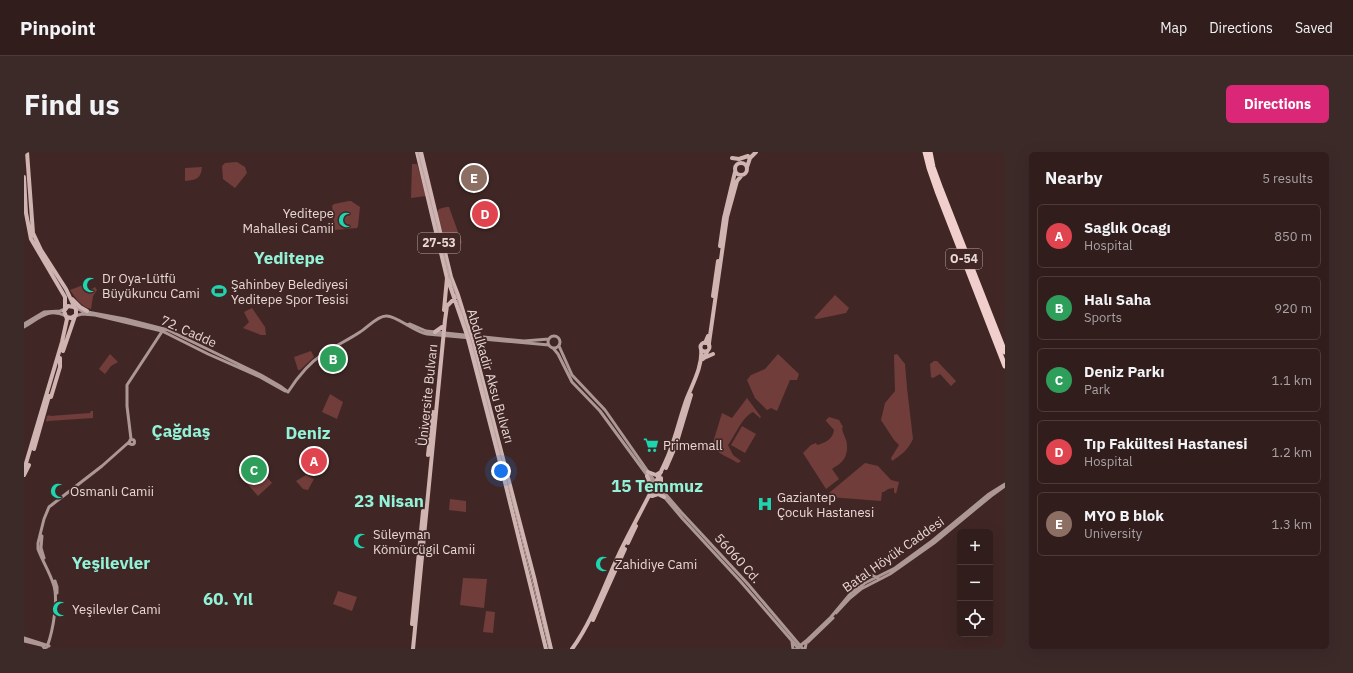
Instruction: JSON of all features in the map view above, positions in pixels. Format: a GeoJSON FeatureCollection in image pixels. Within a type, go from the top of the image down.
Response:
{"type":"FeatureCollection","features":[{"type":"Feature","properties":{"kind":"highway","name":"O-54"},"geometry":{"type":"LineString","coordinates":[[925,152],[937,191],[1005,366]]}},
{"type":"Feature","properties":{"kind":"highway","name":"O-54"},"geometry":{"type":"LineString","coordinates":[[930,152],[933,167],[941,190],[1005,352]]}},
{"type":"Feature","properties":{"kind":"main road"},"geometry":{"type":"LineString","coordinates":[[27,152],[33,233],[76,304],[87,311]]}},
{"type":"Feature","properties":{"kind":"main road","name":"Üniversite Bulvarı"},"geometry":{"type":"LineString","coordinates":[[411,649],[430,434],[447,278],[417,152]]}},
{"type":"Feature","properties":{"kind":"main road"},"geometry":{"type":"LineString","coordinates":[[421,152],[422,162],[451,277],[458,295]]}},
{"type":"Feature","properties":{"kind":"main road"},"geometry":{"type":"LineString","coordinates":[[575,649],[589,628],[656,485],[677,433],[686,400],[701,357],[701,349],[705,343],[708,333],[722,230],[735,172],[734,168],[736,165],[742,163],[752,152]]}},
{"type":"Feature","properties":{"kind":"main road"},"geometry":{"type":"LineString","coordinates":[[656,485],[673,453],[703,360],[710,348],[709,343],[727,217],[737,182],[747,171],[750,158],[756,152]]}},
{"type":"Feature","properties":{"kind":"main road"},"geometry":{"type":"LineString","coordinates":[[732,158],[740,159],[748,156]]}},
{"type":"Feature","properties":{"kind":"main road"},"geometry":{"type":"LineString","coordinates":[[742,163],[747,166]]}},
{"type":"Feature","properties":{"kind":"main road"},"geometry":{"type":"LineString","coordinates":[[735,172],[738,175],[742,175]]}},
{"type":"Feature","properties":{"kind":"main road"},"geometry":{"type":"LineString","coordinates":[[24,177],[26,212],[31,239],[65,297],[64,313],[67,317],[59,353],[24,470]]}},
{"type":"Feature","properties":{"kind":"main road"},"geometry":{"type":"LineString","coordinates":[[447,278],[470,337],[546,649]]}},
{"type":"Feature","properties":{"kind":"main road"},"geometry":{"type":"LineString","coordinates":[[24,475],[29,466],[60,358],[77,311],[70,295]]}},
{"type":"Feature","properties":{"kind":"main road","name":"Üniversite Bulvarı"},"geometry":{"type":"LineString","coordinates":[[411,649],[441,335],[447,306],[458,295]]}},
{"type":"Feature","properties":{"kind":"main road","name":"Abdulkadir Aksu Bulvarı"},"geometry":{"type":"LineString","coordinates":[[458,295],[532,570],[551,649]]}},
{"type":"Feature","properties":{"kind":"main road"},"geometry":{"type":"LineString","coordinates":[[445,297],[448,300],[454,299]]}},
{"type":"Feature","properties":{"kind":"main road"},"geometry":{"type":"LineString","coordinates":[[24,324],[44,312],[60,311],[70,306],[74,306]]}},
{"type":"Feature","properties":{"kind":"main road","name":"72. Cadde"},"geometry":{"type":"LineString","coordinates":[[74,306],[80,310],[163,330],[261,375],[288,392],[297,379],[315,359],[360,332],[379,318],[390,316],[424,333],[441,335]]}},
{"type":"Feature","properties":{"kind":"main road"},"geometry":{"type":"LineString","coordinates":[[24,327],[46,313],[71,318],[82,314],[95,315],[163,330],[127,385],[127,406],[131,442],[82,484],[56,502],[48,509],[44,518],[38,543],[39,552],[55,588],[53,623],[46,646]]}},
{"type":"Feature","properties":{"kind":"main road"},"geometry":{"type":"LineString","coordinates":[[441,335],[524,341],[557,337],[559,340],[559,346],[572,376],[604,410],[648,474],[651,495]]}},
{"type":"Feature","properties":{"kind":"main road"},"geometry":{"type":"LineString","coordinates":[[470,337],[549,345],[558,354],[572,382],[600,411],[648,474],[660,474],[662,470]]}},
{"type":"Feature","properties":{"kind":"main road"},"geometry":{"type":"LineString","coordinates":[[549,339],[549,345]]}},
{"type":"Feature","properties":{"kind":"main road"},"geometry":{"type":"LineString","coordinates":[[705,343],[709,346]]}},
{"type":"Feature","properties":{"kind":"main road"},"geometry":{"type":"LineString","coordinates":[[552,348],[559,346]]}},
{"type":"Feature","properties":{"kind":"main road"},"geometry":{"type":"LineString","coordinates":[[701,349],[704,352],[707,352]]}},
{"type":"Feature","properties":{"kind":"main road"},"geometry":{"type":"LineString","coordinates":[[32,436],[51,370],[59,353]]}},
{"type":"Feature","properties":{"kind":"main road"},"geometry":{"type":"LineString","coordinates":[[703,360],[713,354]]}},
{"type":"Feature","properties":{"kind":"main road"},"geometry":{"type":"LineString","coordinates":[[51,397],[60,367],[60,358]]}},
{"type":"Feature","properties":{"kind":"main road","name":"56060 Cd."},"geometry":{"type":"LineString","coordinates":[[648,474],[792,642],[799,648]]}},
{"type":"Feature","properties":{"kind":"main road"},"geometry":{"type":"LineString","coordinates":[[651,495],[664,494],[661,478]]}},
{"type":"Feature","properties":{"kind":"main road","name":"Batal Höyük Caddesi"},"geometry":{"type":"LineString","coordinates":[[805,643],[851,593],[866,583],[895,568],[932,541],[989,494],[1005,485]]}},
{"type":"Feature","properties":{"kind":"main road","name":"Batal Höyük Caddesi"},"geometry":{"type":"LineString","coordinates":[[799,648],[822,629],[853,595],[890,574],[934,543],[1005,485]]}},
{"type":"Feature","properties":{"kind":"main road","name":"56060 Cd."},"geometry":{"type":"LineString","coordinates":[[664,494],[747,583],[797,642],[799,648]]}},
{"type":"Feature","properties":{"kind":"main road"},"geometry":{"type":"LineString","coordinates":[[46,646],[54,624],[57,587],[40,548],[41,537],[48,509]]}},
{"type":"Feature","properties":{"kind":"main road"},"geometry":{"type":"LineString","coordinates":[[572,649],[584,633],[622,547],[642,513]]}},
{"type":"Feature","properties":{"kind":"main road"},"geometry":{"type":"LineString","coordinates":[[865,572],[878,578]]}},
{"type":"Feature","properties":{"kind":"main road"},"geometry":{"type":"LineString","coordinates":[[24,640],[46,646]]}},
{"type":"Feature","properties":{"kind":"main road"},"geometry":{"type":"LineString","coordinates":[[797,642],[805,643]]}},
{"type":"Feature","properties":{"kind":"main road"},"geometry":{"type":"LineString","coordinates":[[799,648],[805,643]]}},
{"type":"Feature","properties":{"kind":"shaded area"},"geometry":{"type":"Polygon","coordinates":[[[237,162],[245,167],[247,173],[235,188],[223,179],[222,166],[225,163],[237,162]]]}},
{"type":"Feature","properties":{"kind":"shaded area"},"geometry":{"type":"Polygon","coordinates":[[[412,164],[417,164],[426,196],[411,198],[412,164]]]}},
{"type":"Feature","properties":{"kind":"shaded area"},"geometry":{"type":"Polygon","coordinates":[[[202,167],[197,178],[185,181],[185,168],[202,167]]]}},
{"type":"Feature","properties":{"kind":"shaded area"},"geometry":{"type":"Polygon","coordinates":[[[349,201],[360,207],[358,226],[357,228],[335,230],[332,206],[334,204],[349,201]]]}},
{"type":"Feature","properties":{"kind":"shaded area"},"geometry":{"type":"Polygon","coordinates":[[[449,207],[462,243],[450,249],[447,248],[437,212],[439,209],[449,207]]]}},
{"type":"Feature","properties":{"kind":"shaded area"},"geometry":{"type":"Polygon","coordinates":[[[83,285],[89,291],[95,287],[97,290],[93,296],[91,309],[81,304],[70,290],[83,285]]]}},
{"type":"Feature","properties":{"kind":"shaded area"},"geometry":{"type":"Polygon","coordinates":[[[835,295],[849,308],[846,313],[817,319],[814,318],[835,295]]]}},
{"type":"Feature","properties":{"kind":"shaded area"},"geometry":{"type":"Polygon","coordinates":[[[252,308],[265,327],[266,335],[261,335],[243,328],[249,322],[244,312],[252,308]]]}},
{"type":"Feature","properties":{"kind":"shaded area"},"geometry":{"type":"Polygon","coordinates":[[[311,351],[314,357],[300,370],[298,370],[294,357],[311,351]]]}},
{"type":"Feature","properties":{"kind":"shaded area"},"geometry":{"type":"Polygon","coordinates":[[[110,354],[118,362],[111,366],[105,374],[99,369],[110,354]]]}},
{"type":"Feature","properties":{"kind":"shaded area"},"geometry":{"type":"Polygon","coordinates":[[[778,354],[799,374],[797,380],[790,380],[777,411],[771,408],[767,410],[755,398],[747,380],[751,375],[765,369],[778,354]]]}},
{"type":"Feature","properties":{"kind":"shaded area"},"geometry":{"type":"Polygon","coordinates":[[[897,354],[905,364],[913,439],[904,452],[892,461],[891,458],[899,445],[881,420],[885,403],[895,391],[894,355],[897,354]]]}},
{"type":"Feature","properties":{"kind":"shaded area"},"geometry":{"type":"Polygon","coordinates":[[[937,361],[956,381],[951,386],[940,374],[933,378],[931,377],[930,364],[937,361]]]}},
{"type":"Feature","properties":{"kind":"shaded area"},"geometry":{"type":"Polygon","coordinates":[[[330,394],[343,402],[337,419],[322,412],[330,394]]]}},
{"type":"Feature","properties":{"kind":"shaded area"},"geometry":{"type":"Polygon","coordinates":[[[747,398],[761,417],[760,418],[753,412],[749,414],[742,422],[728,445],[733,455],[741,461],[738,463],[721,454],[712,446],[722,413],[732,418],[747,398]]]}},
{"type":"Feature","properties":{"kind":"shaded area"},"geometry":{"type":"Polygon","coordinates":[[[93,411],[93,418],[47,422],[46,420],[47,416],[50,415],[90,413],[93,411]]]}},
{"type":"Feature","properties":{"kind":"shaded area"},"geometry":{"type":"Polygon","coordinates":[[[829,417],[839,420],[843,427],[843,433],[847,442],[847,449],[846,456],[832,469],[839,479],[826,489],[803,453],[811,445],[823,443],[832,436],[834,430],[826,421],[829,417]]]}},
{"type":"Feature","properties":{"kind":"shaded area"},"geometry":{"type":"Polygon","coordinates":[[[742,426],[756,434],[745,453],[731,445],[742,426]]]}},
{"type":"Feature","properties":{"kind":"shaded area"},"geometry":{"type":"Polygon","coordinates":[[[253,461],[272,483],[258,496],[243,479],[253,461]]]}},
{"type":"Feature","properties":{"kind":"shaded area"},"geometry":{"type":"Polygon","coordinates":[[[865,463],[878,466],[891,480],[899,482],[896,494],[894,492],[894,488],[888,489],[882,492],[881,501],[830,497],[829,493],[865,463]]]}},
{"type":"Feature","properties":{"kind":"shaded area"},"geometry":{"type":"Polygon","coordinates":[[[306,475],[314,479],[308,490],[303,489],[296,481],[306,475]]]}},
{"type":"Feature","properties":{"kind":"shaded area"},"geometry":{"type":"Polygon","coordinates":[[[450,499],[466,501],[466,512],[449,510],[450,499]]]}},
{"type":"Feature","properties":{"kind":"shaded area"},"geometry":{"type":"Polygon","coordinates":[[[463,578],[487,579],[484,608],[460,605],[463,578]]]}},
{"type":"Feature","properties":{"kind":"shaded area"},"geometry":{"type":"Polygon","coordinates":[[[338,591],[357,597],[352,611],[333,604],[338,591]]]}},
{"type":"Feature","properties":{"kind":"shaded area"},"geometry":{"type":"Polygon","coordinates":[[[486,611],[495,612],[493,633],[483,632],[486,611]]]}},
{"type":"Feature","properties":{"kind":"tram line"},"geometry":{"type":"LineString","coordinates":[[418,152],[450,277],[472,343],[549,649]]}},
{"type":"Feature","properties":{"kind":"place","name":"MYO B blok"},"geometry":{"type":"Point","coordinates":[474,178]}},
{"type":"Feature","properties":{"kind":"place","name":"Tıp Fakültesi Hastanesi"},"geometry":{"type":"Point","coordinates":[485,214]}},
{"type":"Feature","properties":{"kind":"place","name":"Yeditepe Mahallesi Camii"},"geometry":{"type":"Point","coordinates":[346,220]}},
{"type":"Feature","properties":{"kind":"place","name":"Dr Oya-Lütfü Büyükuncu Cami"},"geometry":{"type":"Point","coordinates":[90,285]}},
{"type":"Feature","properties":{"kind":"place","name":"Şahinbey Belediyesi Yeditepe Spor Tesisi"},"geometry":{"type":"Point","coordinates":[219,291]}},
{"type":"Feature","properties":{"kind":"place","name":"Halı Saha"},"geometry":{"type":"Point","coordinates":[333,359]}},
{"type":"Feature","properties":{"kind":"place","name":"Primemall"},"geometry":{"type":"Point","coordinates":[651,445]}},
{"type":"Feature","properties":{"kind":"place","name":"Saglık Ocagı"},"geometry":{"type":"Point","coordinates":[314,461]}},
{"type":"Feature","properties":{"kind":"place","name":"Deniz Parkı"},"geometry":{"type":"Point","coordinates":[254,470]}},
{"type":"Feature","properties":{"kind":"place","name":"Osmanlı Camii"},"geometry":{"type":"Point","coordinates":[58,491]}},
{"type":"Feature","properties":{"kind":"place","name":"Gaziantep Çocuk Hastanesi"},"geometry":{"type":"Point","coordinates":[765,504]}},
{"type":"Feature","properties":{"kind":"place","name":"Süleyman Kömürcügil Camii"},"geometry":{"type":"Point","coordinates":[361,541]}},
{"type":"Feature","properties":{"kind":"place","name":"Zahidiye Cami"},"geometry":{"type":"Point","coordinates":[603,564]}},
{"type":"Feature","properties":{"kind":"place","name":"Yeşilevler Cami"},"geometry":{"type":"Point","coordinates":[60,609]}},
{"type":"Feature","properties":{"kind":"district","name":"Yeditepe"},"geometry":{"type":"Point","coordinates":[289,258]}},
{"type":"Feature","properties":{"kind":"district","name":"Çağdaş"},"geometry":{"type":"Point","coordinates":[181,431]}},
{"type":"Feature","properties":{"kind":"district","name":"Deniz"},"geometry":{"type":"Point","coordinates":[308,433]}},
{"type":"Feature","properties":{"kind":"district","name":"15 Temmuz"},"geometry":{"type":"Point","coordinates":[657,486]}},
{"type":"Feature","properties":{"kind":"district","name":"23 Nisan"},"geometry":{"type":"Point","coordinates":[389,501]}},
{"type":"Feature","properties":{"kind":"district","name":"Yeşilevler"},"geometry":{"type":"Point","coordinates":[111,563]}},
{"type":"Feature","properties":{"kind":"district","name":"60. Yıl"},"geometry":{"type":"Point","coordinates":[228,599]}}]}
